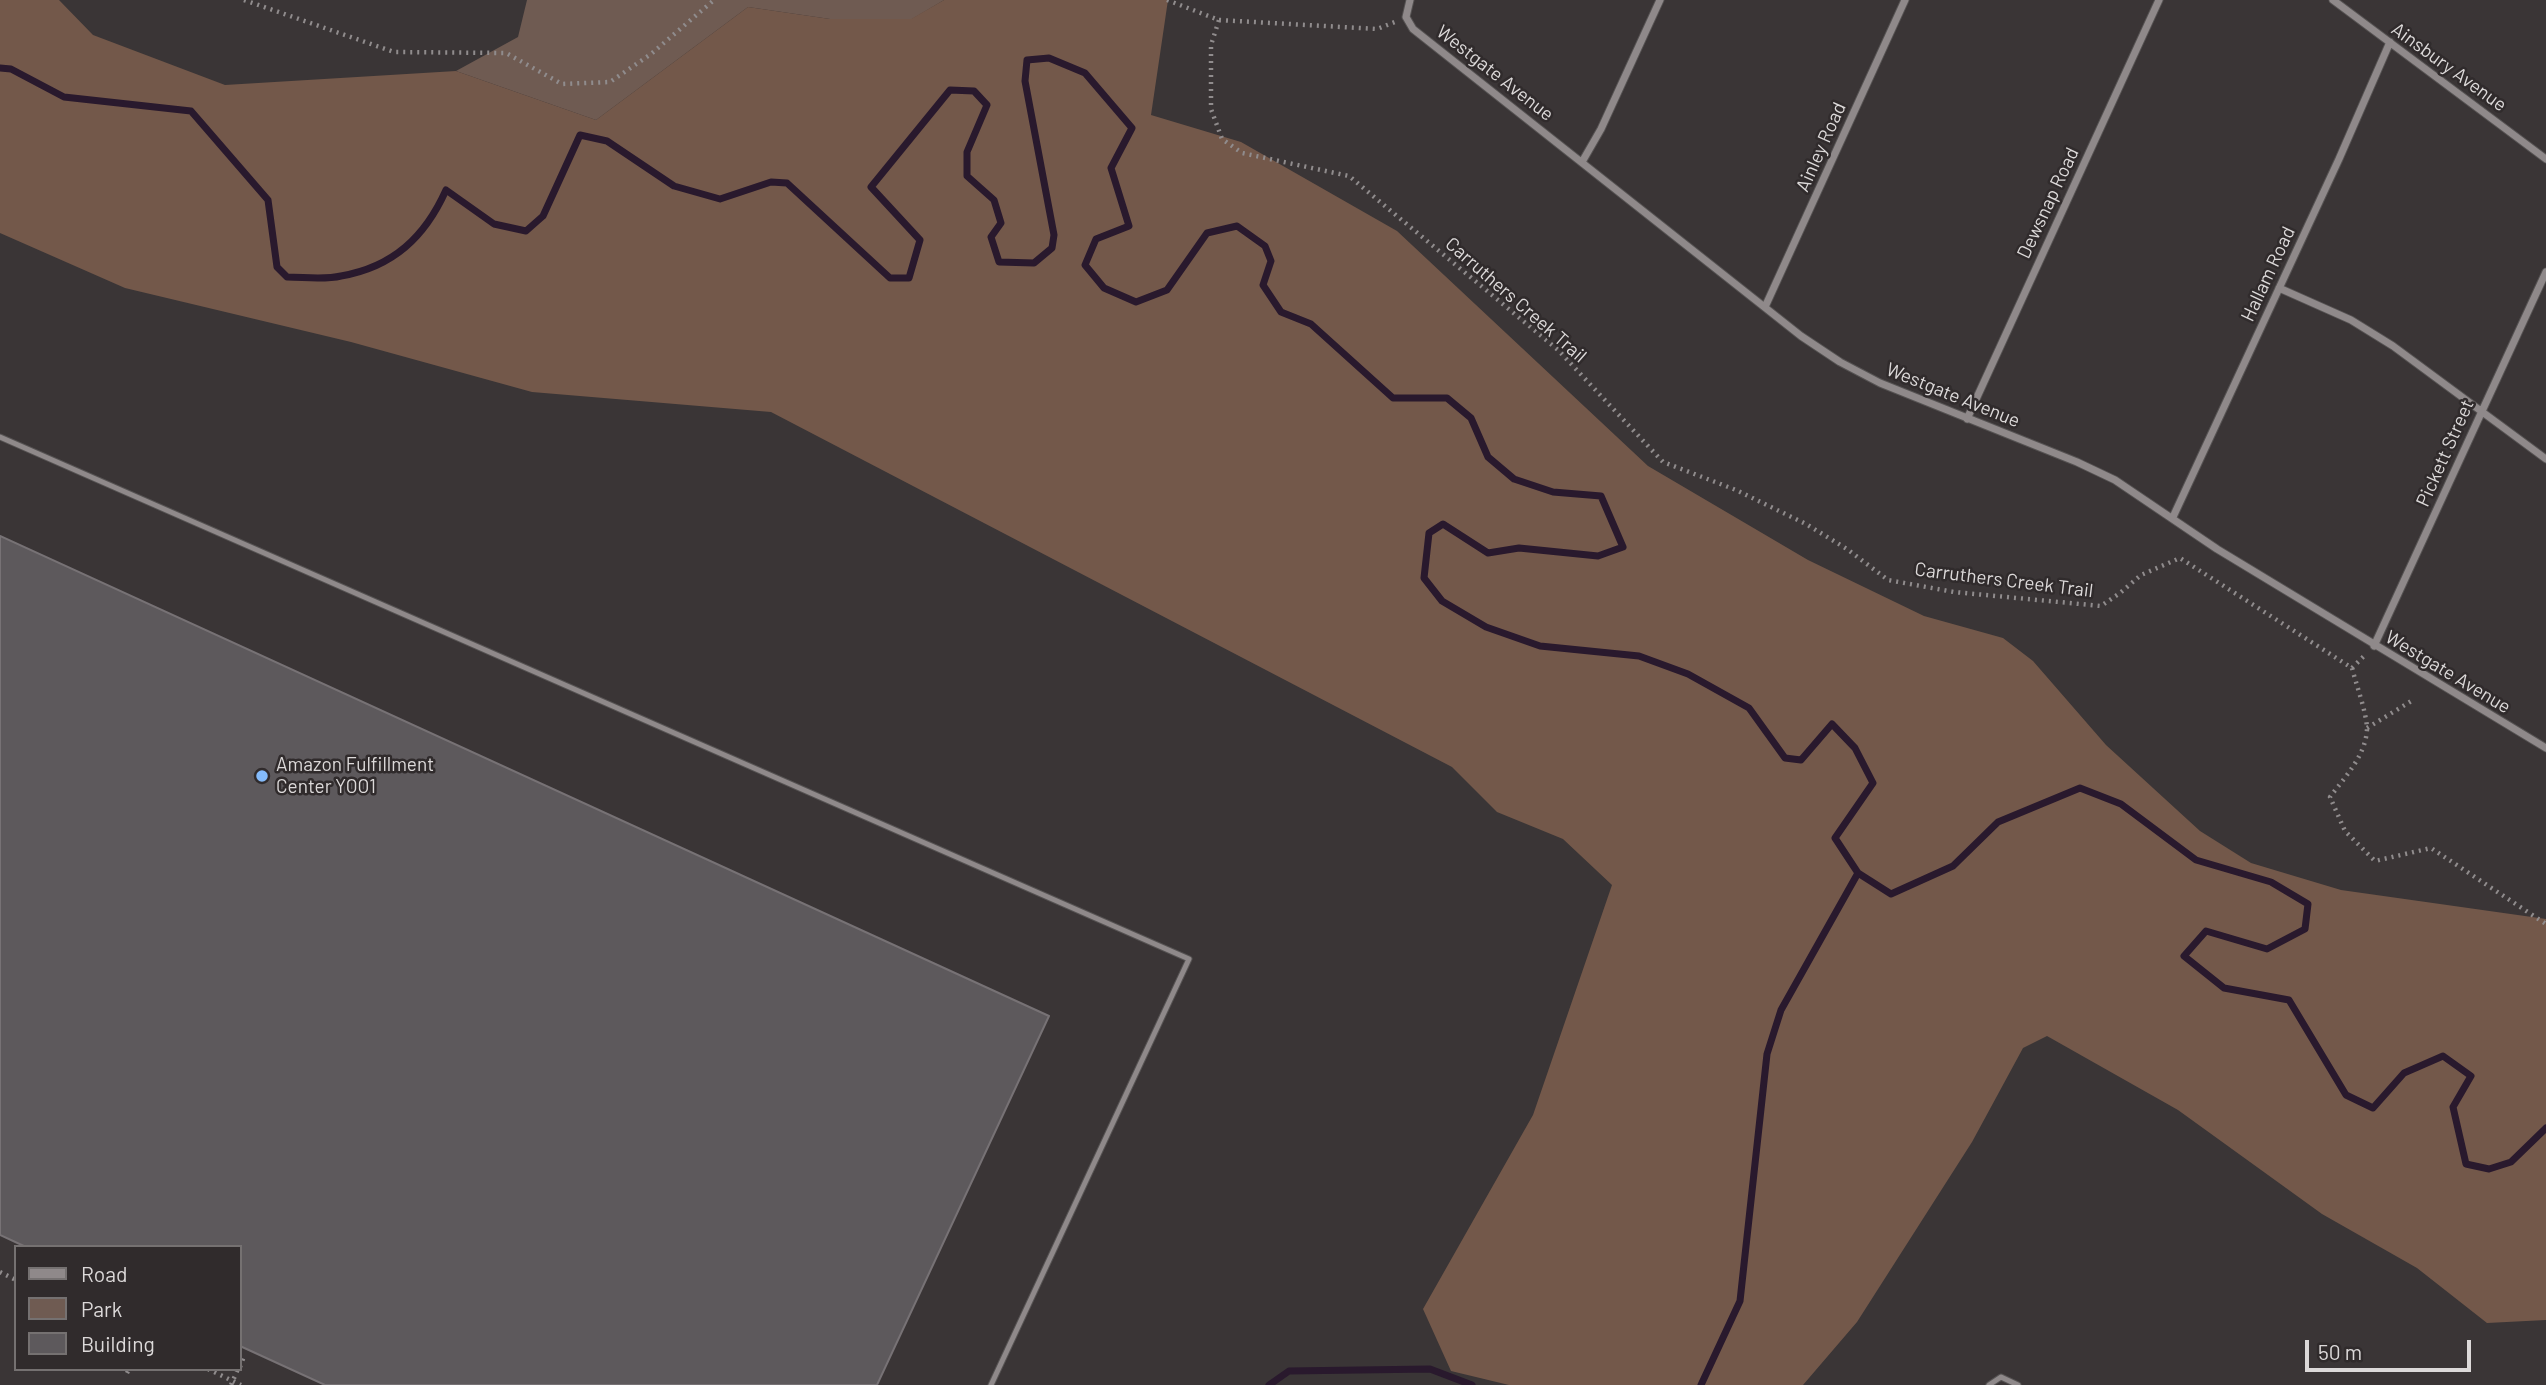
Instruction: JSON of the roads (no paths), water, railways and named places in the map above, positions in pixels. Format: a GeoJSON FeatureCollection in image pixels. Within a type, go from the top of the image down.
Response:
{"type":"FeatureCollection","features":[{"type":"Feature","properties":{"kind":"street","name":"Westgate Avenue"},"geometry":{"type":"LineString","coordinates":[[1410,0],[1406,17],[1413,29],[1801,336],[1840,362],[1880,383],[2106,475],[2173,517],[2217,550],[2546,748]]}},
{"type":"Feature","properties":{"kind":"street"},"geometry":{"type":"LineString","coordinates":[[1582,162],[1601,129],[1660,0]]}},
{"type":"Feature","properties":{"kind":"street","name":"Ainley Road"},"geometry":{"type":"LineString","coordinates":[[1765,307],[1905,0]]}},
{"type":"Feature","properties":{"kind":"street","name":"Dewsnap Road"},"geometry":{"type":"LineString","coordinates":[[1967,419],[2159,0]]}},
{"type":"Feature","properties":{"kind":"street","name":"Ainsbury Avenue"},"geometry":{"type":"LineString","coordinates":[[2333,0],[2546,159]]}},
{"type":"Feature","properties":{"kind":"street","name":"Hallam Road"},"geometry":{"type":"LineString","coordinates":[[2173,517],[2344,148],[2389,42]]}},
{"type":"Feature","properties":{"kind":"street","name":"Pickett Street"},"geometry":{"type":"LineString","coordinates":[[2374,646],[2546,272]]}},
{"type":"Feature","properties":{"kind":"street"},"geometry":{"type":"LineString","coordinates":[[2279,288],[2366,329],[2393,346],[2546,459]]}},
{"type":"Feature","properties":{"kind":"lane"},"geometry":{"type":"LineString","coordinates":[[0,437],[1189,959],[991,1385]]}},
{"type":"Feature","properties":{"kind":"lane"},"geometry":{"type":"LineString","coordinates":[[1989,1385],[2001,1377],[2018,1385]]}},
{"type":"Feature","properties":{"kind":"waterway"},"geometry":{"type":"LineString","coordinates":[[0,68],[11,69],[64,97],[191,111],[268,200],[277,267],[287,277],[341,276],[360,272],[392,257],[428,222],[446,190],[494,224],[526,231],[543,216],[580,135],[607,141],[674,186],[720,199],[771,182],[787,183],[890,278],[909,278],[920,240],[871,187],[950,90],[974,91],[987,105],[967,152],[967,176],[994,200],[1001,223],[991,237],[999,262],[1034,263],[1052,248],[1054,235],[1025,81],[1027,60],[1049,58],[1085,73],[1132,128],[1111,168],[1129,226],[1096,239],[1085,265],[1104,288],[1136,302],[1167,290],[1207,233],[1237,226],[1265,246],[1271,261],[1263,285],[1281,312],[1311,324],[1393,398],[1447,398],[1471,418],[1488,457],[1514,479],[1553,492],[1601,496],[1623,547],[1598,556],[1519,548],[1488,553],[1443,524],[1429,533],[1424,578],[1442,601],[1486,627],[1540,646],[1639,656],[1688,674],[1749,708],[1785,758],[1801,760],[1832,724],[1855,748],[1873,783],[1835,838],[1858,873],[1891,894],[1953,866],[1998,822],[2080,788],[2121,804],[2196,860],[2271,882],[2308,904],[2305,929],[2267,949],[2206,931],[2184,956],[2224,988],[2289,1000],[2346,1095],[2373,1108],[2404,1073],[2443,1056],[2471,1076],[2453,1107],[2466,1164],[2489,1169],[2511,1162],[2546,1128]]}},
{"type":"Feature","properties":{"kind":"waterway"},"geometry":{"type":"LineString","coordinates":[[1701,1385],[1740,1301],[1767,1054],[1781,1010],[1858,873]]}},
{"type":"Feature","properties":{"kind":"waterway"},"geometry":{"type":"LineString","coordinates":[[1269,1385],[1289,1371],[1430,1369],[1472,1385]]}},
{"type":"Feature","properties":{"kind":"place","name":"Amazon Fulfillment Center YOO1"},"geometry":{"type":"Point","coordinates":[262,776]}}]}
